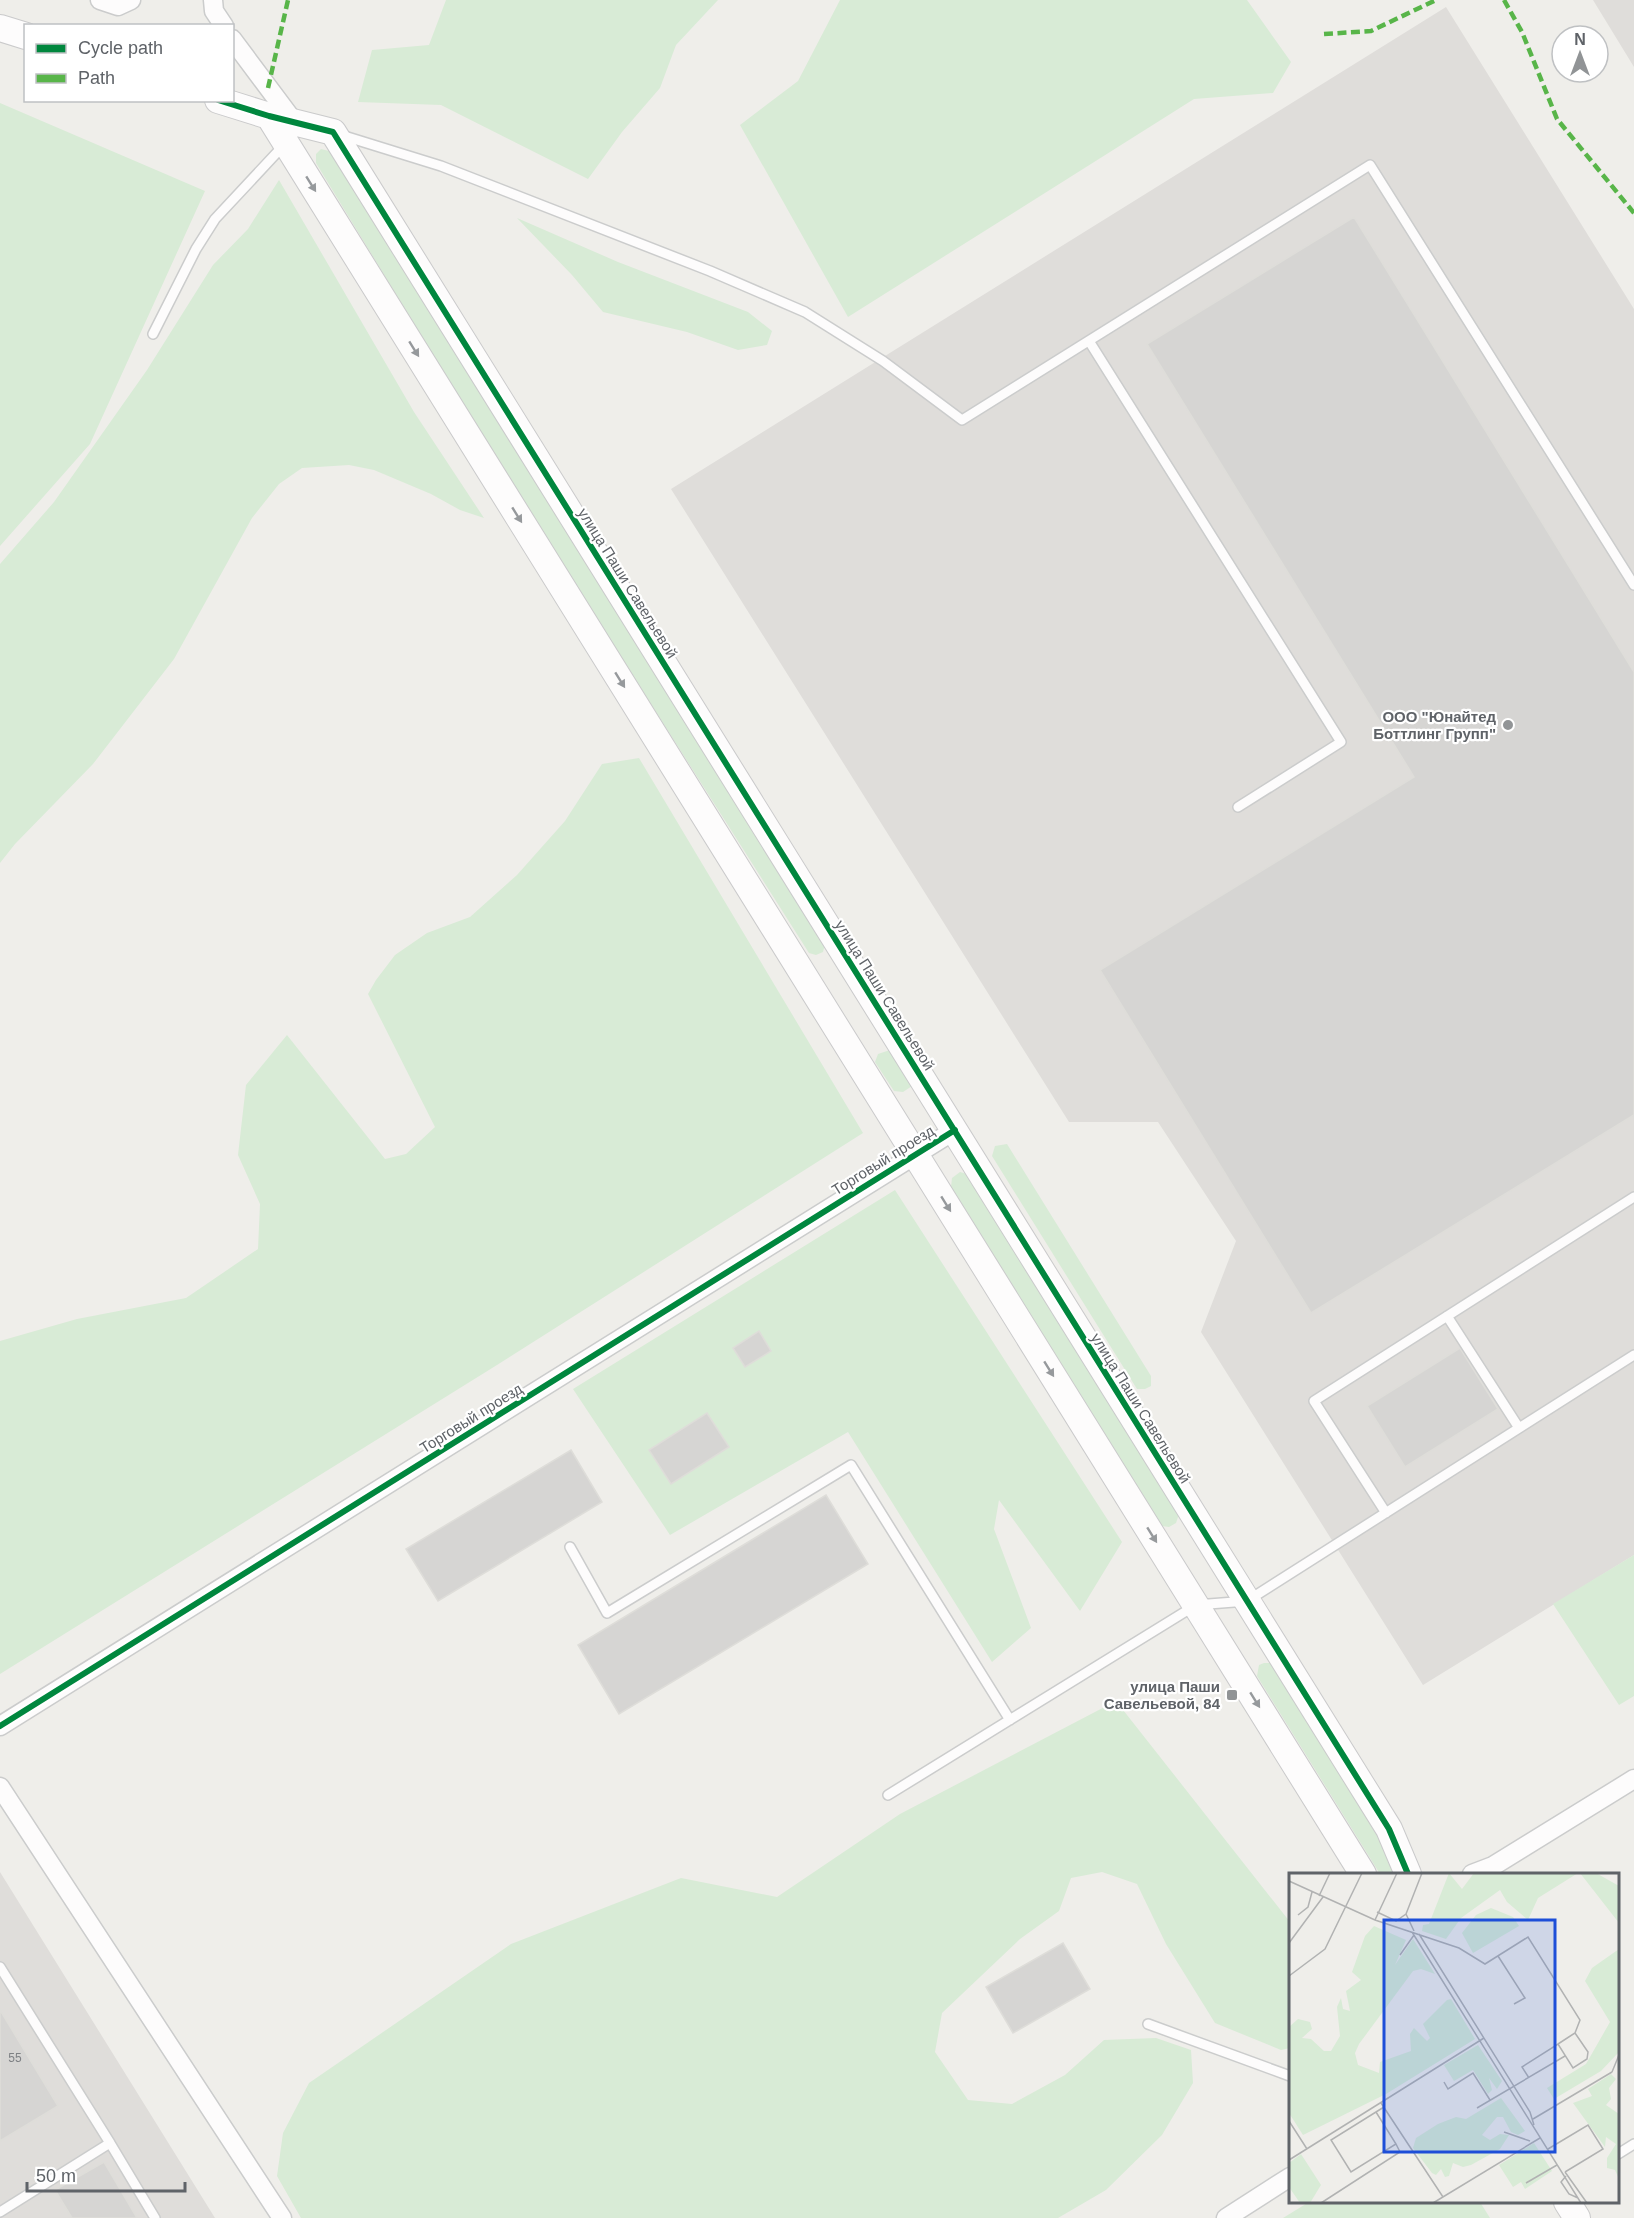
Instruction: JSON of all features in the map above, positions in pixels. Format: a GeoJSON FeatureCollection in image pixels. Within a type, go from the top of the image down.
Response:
{"type":"FeatureCollection","features":[{"type":"Feature","properties":{"kind":"street"},"geometry":{"type":"LineString","coordinates":[[100,0],[118,6],[131,0]]}},
{"type":"Feature","properties":{"kind":"street"},"geometry":{"type":"LineString","coordinates":[[213,0],[214,11],[223,24]]}},
{"type":"Feature","properties":{"kind":"street"},"geometry":{"type":"LineString","coordinates":[[0,28],[24,35]]}},
{"type":"Feature","properties":{"kind":"street"},"geometry":{"type":"LineString","coordinates":[[234,42],[915,1154],[1362,1873]]}},
{"type":"Feature","properties":{"kind":"street"},"geometry":{"type":"LineString","coordinates":[[224,102],[269,117],[290,133],[333,132]]}},
{"type":"Feature","properties":{"kind":"street","name":"улица Паши Савельевой"},"geometry":{"type":"LineString","coordinates":[[333,132],[1389,1829],[1407,1873]]}},
{"type":"Feature","properties":{"kind":"street","name":"Торговый проезд"},"geometry":{"type":"LineString","coordinates":[[0,1726],[955,1130]]}},
{"type":"Feature","properties":{"kind":"street"},"geometry":{"type":"LineString","coordinates":[[1477,1873],[1493,1866],[1634,1779]]}},
{"type":"Feature","properties":{"kind":"street"},"geometry":{"type":"LineString","coordinates":[[0,1787],[282,2218]]}},
{"type":"Feature","properties":{"kind":"street"},"geometry":{"type":"LineString","coordinates":[[1226,2218],[1289,2177]]}},
{"type":"Feature","properties":{"kind":"street"},"geometry":{"type":"LineString","coordinates":[[1568,2203],[1577,2218]]}},
{"type":"Feature","properties":{"kind":"lane"},"geometry":{"type":"LineString","coordinates":[[333,132],[441,166],[710,271],[805,312],[884,361],[962,420],[1370,165],[1634,585]]}},
{"type":"Feature","properties":{"kind":"lane"},"geometry":{"type":"LineString","coordinates":[[153,334],[196,249],[215,219],[290,133]]}},
{"type":"Feature","properties":{"kind":"lane"},"geometry":{"type":"LineString","coordinates":[[1089,341],[1341,742],[1238,807]]}},
{"type":"Feature","properties":{"kind":"lane"},"geometry":{"type":"LineString","coordinates":[[1386,1513],[1314,1401],[1634,1197]]}},
{"type":"Feature","properties":{"kind":"lane"},"geometry":{"type":"LineString","coordinates":[[1447,1316],[1519,1428]]}},
{"type":"Feature","properties":{"kind":"lane"},"geometry":{"type":"LineString","coordinates":[[888,1794],[1196,1605],[1247,1601],[1634,1355]]}},
{"type":"Feature","properties":{"kind":"lane"},"geometry":{"type":"LineString","coordinates":[[570,1546],[607,1613],[851,1464],[1010,1720]]}},
{"type":"Feature","properties":{"kind":"lane"},"geometry":{"type":"LineString","coordinates":[[0,1967],[155,2218]]}},
{"type":"Feature","properties":{"kind":"lane"},"geometry":{"type":"LineString","coordinates":[[1148,2024],[1289,2076]]}},
{"type":"Feature","properties":{"kind":"lane"},"geometry":{"type":"LineString","coordinates":[[0,2212],[110,2143]]}},
{"type":"Feature","properties":{"kind":"lane"},"geometry":{"type":"LineString","coordinates":[[1619,2153],[1634,2144]]}},
{"type":"Feature","properties":{"kind":"shaded area"},"geometry":{"type":"Polygon","coordinates":[[[1593,0],[1634,0],[1634,67],[1610,28],[1610,24],[1608,24],[1593,0]]]}},
{"type":"Feature","properties":{"kind":"shaded area"},"geometry":{"type":"Polygon","coordinates":[[[1446,7],[1634,309],[1634,1555],[1423,1685],[1201,1332],[1236,1241],[1158,1122],[1069,1122],[671,489],[1446,7]]]}},
{"type":"Feature","properties":{"kind":"shaded area"},"geometry":{"type":"Polygon","coordinates":[[[0,1872],[215,2218],[0,2218],[0,1872]]]}},
{"type":"Feature","properties":{"kind":"green space"},"geometry":{"type":"Polygon","coordinates":[[[446,0],[718,0],[676,45],[660,88],[622,132],[588,179],[441,105],[358,102],[372,50],[429,45],[446,0]]]}},
{"type":"Feature","properties":{"kind":"green space"},"geometry":{"type":"Polygon","coordinates":[[[840,0],[1247,0],[1291,62],[1273,93],[1194,99],[848,317],[740,125],[798,81],[840,0]]]}},
{"type":"Feature","properties":{"kind":"green space"},"geometry":{"type":"Polygon","coordinates":[[[0,103],[205,191],[90,444],[0,546],[0,103]]]}},
{"type":"Feature","properties":{"kind":"green space"},"geometry":{"type":"Polygon","coordinates":[[[321,149],[329,151],[374,218],[826,940],[823,952],[816,955],[809,953],[510,482],[316,163],[316,154],[321,149]]]}},
{"type":"Feature","properties":{"kind":"green space"},"geometry":{"type":"Polygon","coordinates":[[[279,180],[414,412],[484,518],[460,510],[431,494],[374,470],[349,465],[302,468],[279,484],[252,518],[174,659],[93,764],[15,844],[0,863],[0,564],[54,502],[147,370],[213,265],[248,229],[279,180]]]}},
{"type":"Feature","properties":{"kind":"green space"},"geometry":{"type":"Polygon","coordinates":[[[517,218],[618,262],[748,312],[772,331],[767,345],[738,350],[687,332],[603,312],[572,275],[517,218]]]}},
{"type":"Feature","properties":{"kind":"green space"},"geometry":{"type":"Polygon","coordinates":[[[639,758],[863,1133],[497,1365],[0,1674],[0,1341],[77,1319],[186,1298],[258,1249],[260,1204],[238,1155],[246,1085],[287,1035],[385,1159],[406,1154],[435,1127],[368,994],[376,980],[395,955],[427,933],[470,917],[517,875],[565,821],[602,764],[639,758]]]}},
{"type":"Feature","properties":{"kind":"green space"},"geometry":{"type":"Polygon","coordinates":[[[890,1050],[912,1086],[903,1092],[894,1091],[875,1062],[878,1054],[890,1050]]]}},
{"type":"Feature","properties":{"kind":"green space"},"geometry":{"type":"Polygon","coordinates":[[[1007,1144],[1151,1376],[1151,1386],[1137,1389],[992,1156],[995,1146],[1007,1144]]]}},
{"type":"Feature","properties":{"kind":"green space"},"geometry":{"type":"Polygon","coordinates":[[[960,1172],[967,1174],[1179,1514],[1176,1523],[1169,1527],[1162,1526],[951,1187],[952,1178],[960,1172]]]}},
{"type":"Feature","properties":{"kind":"green space"},"geometry":{"type":"Polygon","coordinates":[[[895,1190],[1122,1542],[1080,1611],[999,1500],[994,1529],[1031,1628],[992,1662],[848,1432],[670,1535],[573,1389],[895,1190]]]}},
{"type":"Feature","properties":{"kind":"green space"},"geometry":{"type":"Polygon","coordinates":[[[1634,1555],[1634,1696],[1619,1705],[1553,1604],[1634,1555]]]}},
{"type":"Feature","properties":{"kind":"green space"},"geometry":{"type":"Polygon","coordinates":[[[1273,1663],[1399,1864],[1396,1873],[1379,1873],[1257,1676],[1259,1665],[1273,1663]]]}},
{"type":"Feature","properties":{"kind":"green space"},"geometry":{"type":"Polygon","coordinates":[[[1116,1701],[1289,1921],[1289,2048],[1281,2050],[1215,2023],[1166,1944],[1137,1884],[1102,1872],[1071,1878],[1059,1911],[1020,1939],[942,2013],[935,2052],[968,2100],[1012,2104],[1065,2075],[1104,2040],[1156,2038],[1191,2050],[1193,2083],[1162,2135],[1106,2190],[1058,2218],[301,2218],[277,2176],[283,2133],[309,2083],[511,1944],[681,1878],[777,1897],[900,1814],[1116,1701]]]}},
{"type":"Feature","properties":{"kind":"green space"},"geometry":{"type":"Polygon","coordinates":[[[1307,2203],[1481,2203],[1490,2218],[1283,2218],[1307,2203]]]}},
{"type":"Feature","properties":{"kind":"building","name":"ООО \"Юнайтед Боттлинг Групп\""},"geometry":{"type":"Polygon","coordinates":[[[1354,217],[1634,672],[1634,1115],[1311,1313],[1100,970],[1414,777],[1147,344],[1354,217]]]}},
{"type":"Feature","properties":{"kind":"building"},"geometry":{"type":"Polygon","coordinates":[[[759,1331],[771,1351],[745,1367],[733,1348],[759,1331]]]}},
{"type":"Feature","properties":{"kind":"building"},"geometry":{"type":"Polygon","coordinates":[[[1460,1348],[1498,1409],[1405,1467],[1367,1406],[1460,1348]]]}},
{"type":"Feature","properties":{"kind":"building"},"geometry":{"type":"Polygon","coordinates":[[[707,1413],[729,1447],[671,1484],[649,1450],[707,1413]]]}},
{"type":"Feature","properties":{"kind":"building"},"geometry":{"type":"Polygon","coordinates":[[[571,1450],[602,1502],[438,1601],[406,1549],[571,1450]]]}},
{"type":"Feature","properties":{"kind":"building"},"geometry":{"type":"Polygon","coordinates":[[[826,1495],[868,1564],[619,1714],[578,1645],[826,1495]]]}},
{"type":"Feature","properties":{"kind":"building"},"geometry":{"type":"Polygon","coordinates":[[[1063,1943],[1090,1989],[1013,2033],[986,1987],[1063,1943]]]}},
{"type":"Feature","properties":{"kind":"building"},"geometry":{"type":"Polygon","coordinates":[[[0,2010],[58,2106],[0,2141],[0,2010]]]}},
{"type":"Feature","properties":{"kind":"building"},"geometry":{"type":"Polygon","coordinates":[[[104,2162],[137,2218],[72,2218],[55,2190],[104,2162]]]}},
{"type":"Feature","properties":{"kind":"marked path"},"geometry":{"type":"LineString","coordinates":[[268,88],[288,0]]}},
{"type":"Feature","properties":{"kind":"marked path"},"geometry":{"type":"LineString","coordinates":[[1324,34],[1371,31],[1436,0]]}},
{"type":"Feature","properties":{"kind":"marked path"},"geometry":{"type":"LineString","coordinates":[[1504,0],[1522,32],[1557,119],[1634,213]]}},
{"type":"Feature","properties":{"kind":"cycle path"},"geometry":{"type":"LineString","coordinates":[[224,102],[333,132],[1389,1829],[1408,1873]]}},
{"type":"Feature","properties":{"kind":"cycle path"},"geometry":{"type":"LineString","coordinates":[[0,1726],[955,1130]]}},
{"type":"Feature","properties":{"kind":"place","name":"ООО \"Юнайтед Боттлинг Групп\""},"geometry":{"type":"Point","coordinates":[1508,725]}},
{"type":"Feature","properties":{"kind":"place","name":"улица Паши Савельевой, 84"},"geometry":{"type":"Point","coordinates":[1232,1695]}}]}
